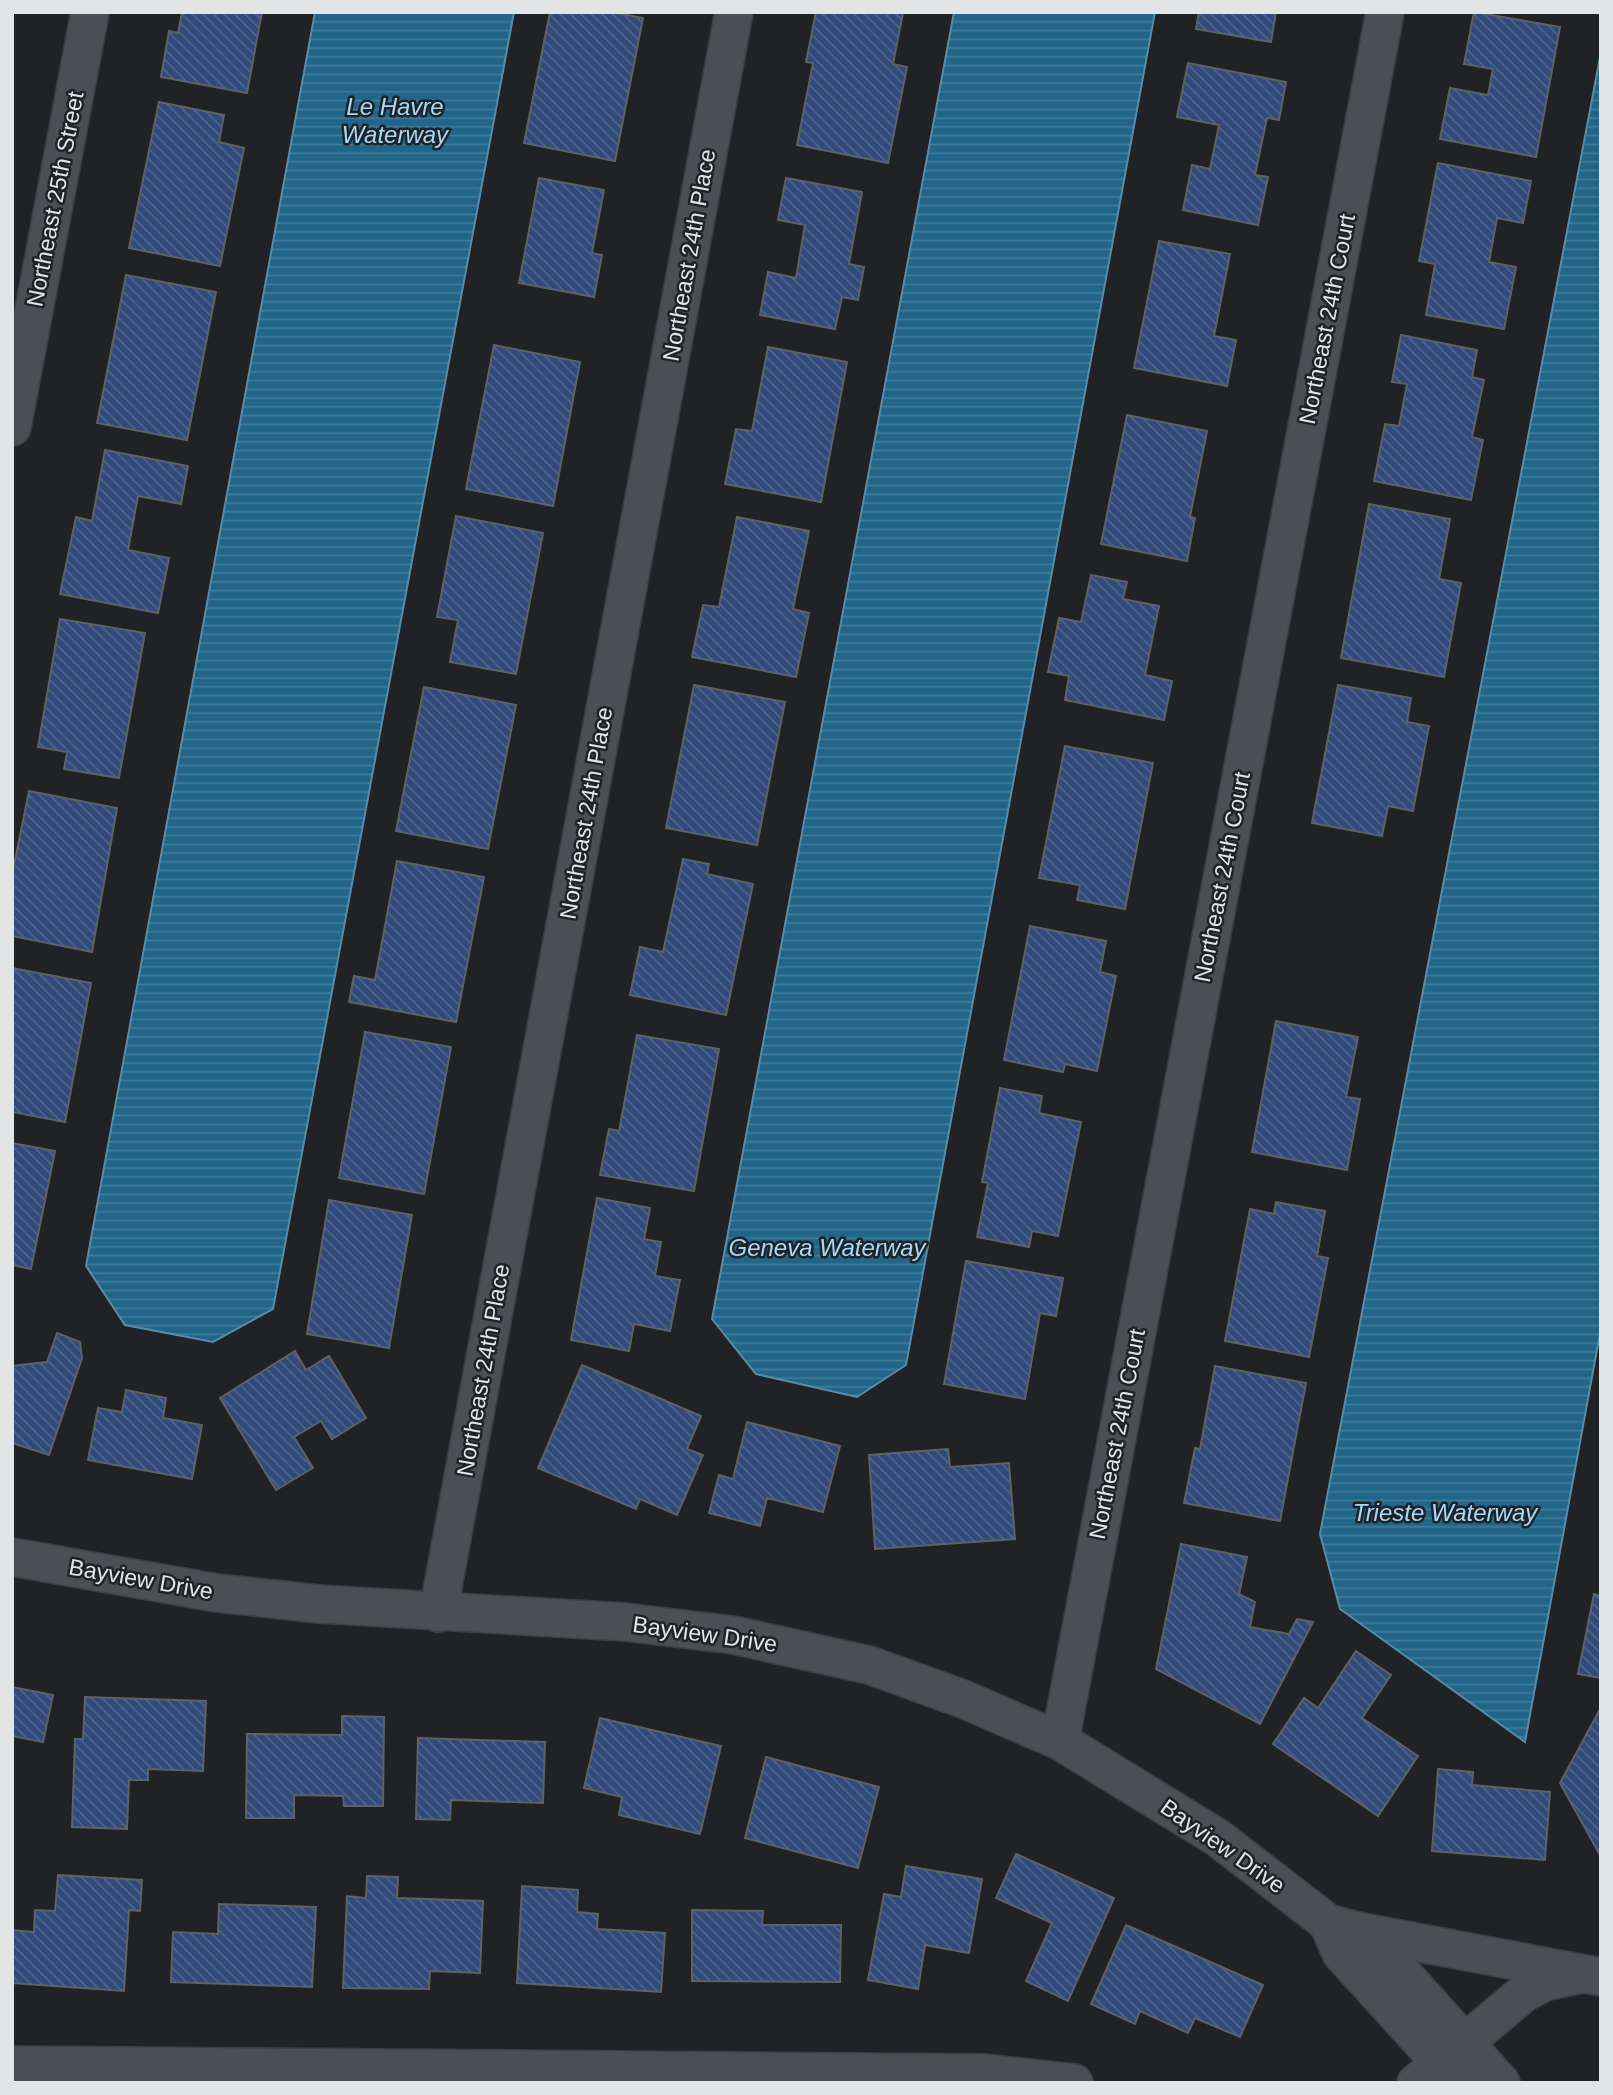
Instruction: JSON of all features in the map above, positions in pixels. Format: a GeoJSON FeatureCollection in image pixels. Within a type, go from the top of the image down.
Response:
{"type":"FeatureCollection","features":[{"type":"Feature","properties":{"kind":"street","name":"Northeast 25th Street"},"geometry":{"type":"LineString","coordinates":[[12,427],[90,12]]}},
{"type":"Feature","properties":{"kind":"street","name":"Northeast 24th Place"},"geometry":{"type":"LineString","coordinates":[[438,1614],[734,12]]}},
{"type":"Feature","properties":{"kind":"street","name":"Northeast 24th Court"},"geometry":{"type":"LineString","coordinates":[[1060,1741],[1385,12]]}},
{"type":"Feature","properties":{"kind":"street","name":"Bayview Drive"},"geometry":{"type":"LineString","coordinates":[[12,1556],[218,1593],[438,1614],[625,1622],[733,1635],[869,1665],[963,1699],[1060,1741],[1218,1838],[1343,1927],[1341,1953],[1445,2067],[1501,2083]]}},
{"type":"Feature","properties":{"kind":"street"},"geometry":{"type":"LineString","coordinates":[[1343,1927],[1592,1975]]}},
{"type":"Feature","properties":{"kind":"street"},"geometry":{"type":"LineString","coordinates":[[1445,2067],[1524,1993],[1544,1982],[1592,1975]]}},
{"type":"Feature","properties":{"kind":"street"},"geometry":{"type":"LineString","coordinates":[[12,2065],[984,2073],[1074,2083]]}},
{"type":"Feature","properties":{"kind":"water","name":"Le Havre Waterway"},"geometry":{"type":"Polygon","coordinates":[[[315,12],[514,12],[273,1309],[213,1342],[125,1325],[86,1266],[315,12]]]}},
{"type":"Feature","properties":{"kind":"water","name":"Geneva Waterway"},"geometry":{"type":"Polygon","coordinates":[[[954,12],[1155,12],[906,1365],[857,1397],[756,1374],[712,1319],[954,12]]]}},
{"type":"Feature","properties":{"kind":"water","name":"Trieste Waterway"},"geometry":{"type":"Polygon","coordinates":[[[1601,52],[1601,1328],[1525,1742],[1340,1609],[1320,1534],[1601,52]]]}},
{"type":"Feature","properties":{"kind":"building"},"geometry":{"type":"Polygon","coordinates":[[[182,12],[262,12],[247,93],[161,77],[169,31],[178,33],[182,12]]]}},
{"type":"Feature","properties":{"kind":"building"},"geometry":{"type":"Polygon","coordinates":[[[550,12],[612,12],[643,18],[615,161],[524,143],[550,12]]]}},
{"type":"Feature","properties":{"kind":"building"},"geometry":{"type":"Polygon","coordinates":[[[816,12],[903,13],[893,64],[907,67],[888,163],[797,145],[813,63],[806,62],[816,12]]]}},
{"type":"Feature","properties":{"kind":"building"},"geometry":{"type":"Polygon","coordinates":[[[1199,12],[1276,12],[1271,42],[1196,29],[1199,12]]]}},
{"type":"Feature","properties":{"kind":"building"},"geometry":{"type":"Polygon","coordinates":[[[1474,12],[1560,27],[1536,157],[1440,139],[1450,88],[1488,95],[1493,69],[1464,64],[1474,12]]]}},
{"type":"Feature","properties":{"kind":"building"},"geometry":{"type":"Polygon","coordinates":[[[1188,63],[1286,82],[1279,120],[1267,118],[1255,175],[1268,177],[1258,225],[1183,210],[1192,165],[1210,169],[1219,125],[1177,117],[1188,63]]]}},
{"type":"Feature","properties":{"kind":"building"},"geometry":{"type":"Polygon","coordinates":[[[159,102],[224,115],[219,142],[244,148],[220,266],[129,248],[159,102]]]}},
{"type":"Feature","properties":{"kind":"building"},"geometry":{"type":"Polygon","coordinates":[[[1438,163],[1531,181],[1523,223],[1497,218],[1489,262],[1516,267],[1504,329],[1426,315],[1435,264],[1419,261],[1438,163]]]}},
{"type":"Feature","properties":{"kind":"building"},"geometry":{"type":"Polygon","coordinates":[[[539,178],[604,190],[592,253],[602,255],[594,297],[519,283],[539,178]]]}},
{"type":"Feature","properties":{"kind":"building"},"geometry":{"type":"Polygon","coordinates":[[[786,178],[862,192],[849,264],[864,267],[858,300],[842,297],[835,329],[760,315],[768,272],[796,278],[805,225],[778,220],[786,178]]]}},
{"type":"Feature","properties":{"kind":"building"},"geometry":{"type":"Polygon","coordinates":[[[1159,241],[1230,254],[1214,336],[1236,340],[1227,386],[1134,368],[1159,241]]]}},
{"type":"Feature","properties":{"kind":"building"},"geometry":{"type":"Polygon","coordinates":[[[126,275],[216,292],[187,440],[97,423],[126,275]]]}},
{"type":"Feature","properties":{"kind":"building"},"geometry":{"type":"Polygon","coordinates":[[[1401,335],[1477,350],[1472,377],[1484,380],[1472,437],[1483,440],[1471,500],[1374,481],[1385,424],[1399,426],[1407,384],[1392,382],[1401,335]]]}},
{"type":"Feature","properties":{"kind":"building"},"geometry":{"type":"Polygon","coordinates":[[[494,345],[580,362],[553,506],[466,489],[494,345]]]}},
{"type":"Feature","properties":{"kind":"building"},"geometry":{"type":"Polygon","coordinates":[[[768,347],[847,362],[821,502],[725,484],[736,429],[752,431],[768,347]]]}},
{"type":"Feature","properties":{"kind":"building"},"geometry":{"type":"Polygon","coordinates":[[[1127,415],[1207,431],[1190,517],[1195,518],[1187,561],[1101,544],[1127,415]]]}},
{"type":"Feature","properties":{"kind":"building"},"geometry":{"type":"Polygon","coordinates":[[[105,450],[188,466],[181,504],[138,496],[128,550],[169,558],[158,613],[60,594],[76,517],[92,521],[105,450]]]}},
{"type":"Feature","properties":{"kind":"building"},"geometry":{"type":"Polygon","coordinates":[[[1369,504],[1450,519],[1439,579],[1461,583],[1444,677],[1341,658],[1369,504]]]}},
{"type":"Feature","properties":{"kind":"building"},"geometry":{"type":"Polygon","coordinates":[[[456,516],[543,533],[516,674],[450,662],[458,620],[437,617],[456,516]]]}},
{"type":"Feature","properties":{"kind":"building"},"geometry":{"type":"Polygon","coordinates":[[[737,517],[809,531],[793,609],[809,613],[796,677],[692,657],[703,605],[719,607],[737,517]]]}},
{"type":"Feature","properties":{"kind":"building"},"geometry":{"type":"Polygon","coordinates":[[[1091,575],[1127,582],[1123,599],[1159,606],[1145,675],[1172,681],[1164,720],[1065,700],[1069,676],[1048,672],[1059,618],[1081,622],[1091,575]]]}},
{"type":"Feature","properties":{"kind":"building"},"geometry":{"type":"Polygon","coordinates":[[[60,619],[145,633],[119,778],[64,769],[67,752],[38,747],[60,619]]]}},
{"type":"Feature","properties":{"kind":"building"},"geometry":{"type":"Polygon","coordinates":[[[694,685],[785,702],[757,845],[666,828],[694,685]]]}},
{"type":"Feature","properties":{"kind":"building"},"geometry":{"type":"Polygon","coordinates":[[[1338,685],[1411,698],[1407,722],[1429,726],[1413,811],[1388,806],[1382,836],[1312,823],[1338,685]]]}},
{"type":"Feature","properties":{"kind":"building"},"geometry":{"type":"Polygon","coordinates":[[[424,687],[516,705],[488,849],[396,831],[424,687]]]}},
{"type":"Feature","properties":{"kind":"building"},"geometry":{"type":"Polygon","coordinates":[[[1065,746],[1153,763],[1125,909],[1077,900],[1080,885],[1039,878],[1065,746]]]}},
{"type":"Feature","properties":{"kind":"building"},"geometry":{"type":"Polygon","coordinates":[[[29,791],[117,808],[92,952],[12,936],[12,875],[29,791]]]}},
{"type":"Feature","properties":{"kind":"building"},"geometry":{"type":"Polygon","coordinates":[[[683,859],[709,864],[707,874],[753,884],[726,1015],[630,995],[640,947],[663,952],[683,859]]]}},
{"type":"Feature","properties":{"kind":"building"},"geometry":{"type":"Polygon","coordinates":[[[397,861],[484,877],[456,1022],[349,1002],[354,976],[375,980],[397,861]]]}},
{"type":"Feature","properties":{"kind":"building"},"geometry":{"type":"Polygon","coordinates":[[[1030,926],[1106,941],[1100,972],[1116,976],[1097,1071],[1065,1064],[1063,1072],[1004,1060],[1030,926]]]}},
{"type":"Feature","properties":{"kind":"building"},"geometry":{"type":"Polygon","coordinates":[[[12,968],[91,983],[65,1122],[12,1112],[12,968]]]}},
{"type":"Feature","properties":{"kind":"building"},"geometry":{"type":"Polygon","coordinates":[[[1276,1021],[1358,1037],[1346,1097],[1360,1099],[1347,1170],[1252,1152],[1276,1021]]]}},
{"type":"Feature","properties":{"kind":"building"},"geometry":{"type":"Polygon","coordinates":[[[365,1032],[451,1047],[424,1194],[339,1178],[365,1032]]]}},
{"type":"Feature","properties":{"kind":"building"},"geometry":{"type":"Polygon","coordinates":[[[637,1035],[719,1049],[694,1191],[600,1175],[609,1129],[619,1131],[637,1035]]]}},
{"type":"Feature","properties":{"kind":"building"},"geometry":{"type":"Polygon","coordinates":[[[1000,1088],[1042,1096],[1039,1113],[1081,1122],[1058,1236],[1032,1231],[1029,1247],[977,1237],[988,1183],[982,1182],[1000,1088]]]}},
{"type":"Feature","properties":{"kind":"building"},"geometry":{"type":"Polygon","coordinates":[[[12,1143],[55,1151],[31,1269],[12,1265],[12,1143]]]}},
{"type":"Feature","properties":{"kind":"building"},"geometry":{"type":"Polygon","coordinates":[[[597,1198],[650,1208],[644,1239],[661,1242],[655,1276],[680,1280],[670,1331],[634,1324],[629,1351],[571,1340],[597,1198]]]}},
{"type":"Feature","properties":{"kind":"building"},"geometry":{"type":"Polygon","coordinates":[[[329,1200],[412,1215],[389,1348],[307,1334],[329,1200]]]}},
{"type":"Feature","properties":{"kind":"building"},"geometry":{"type":"Polygon","coordinates":[[[1276,1202],[1325,1211],[1317,1256],[1328,1258],[1309,1357],[1225,1341],[1250,1209],[1274,1214],[1276,1202]]]}},
{"type":"Feature","properties":{"kind":"building"},"geometry":{"type":"Polygon","coordinates":[[[966,1261],[1063,1278],[1056,1316],[1040,1313],[1025,1399],[944,1384],[966,1261]]]}},
{"type":"Feature","properties":{"kind":"building"},"geometry":{"type":"Polygon","coordinates":[[[57,1333],[80,1342],[82,1358],[49,1455],[12,1443],[12,1366],[47,1362],[57,1333]]]}},
{"type":"Feature","properties":{"kind":"building"},"geometry":{"type":"Polygon","coordinates":[[[295,1351],[306,1370],[329,1356],[366,1418],[332,1439],[321,1421],[294,1437],[313,1468],[276,1490],[220,1398],[295,1351]]]}},
{"type":"Feature","properties":{"kind":"building"},"geometry":{"type":"Polygon","coordinates":[[[582,1365],[701,1416],[687,1449],[703,1455],[677,1515],[640,1499],[636,1509],[538,1468],[582,1365]]]}},
{"type":"Feature","properties":{"kind":"building"},"geometry":{"type":"Polygon","coordinates":[[[1215,1366],[1306,1383],[1280,1521],[1184,1503],[1195,1448],[1200,1449],[1215,1366]]]}},
{"type":"Feature","properties":{"kind":"building"},"geometry":{"type":"Polygon","coordinates":[[[126,1390],[166,1398],[163,1418],[202,1425],[192,1479],[88,1460],[98,1408],[122,1412],[126,1390]]]}},
{"type":"Feature","properties":{"kind":"building"},"geometry":{"type":"Polygon","coordinates":[[[747,1422],[840,1446],[823,1512],[767,1498],[760,1526],[709,1513],[719,1475],[733,1479],[747,1422]]]}},
{"type":"Feature","properties":{"kind":"building"},"geometry":{"type":"Polygon","coordinates":[[[948,1449],[950,1467],[1009,1463],[1015,1539],[875,1549],[869,1455],[948,1449]]]}},
{"type":"Feature","properties":{"kind":"building"},"geometry":{"type":"Polygon","coordinates":[[[1181,1544],[1247,1557],[1239,1594],[1255,1602],[1250,1627],[1289,1634],[1297,1619],[1313,1622],[1260,1724],[1156,1669],[1181,1544]]]}},
{"type":"Feature","properties":{"kind":"building"},"geometry":{"type":"Polygon","coordinates":[[[1594,1594],[1601,1596],[1601,1678],[1578,1674],[1594,1594]]]}},
{"type":"Feature","properties":{"kind":"building"},"geometry":{"type":"Polygon","coordinates":[[[1356,1651],[1391,1675],[1362,1718],[1418,1756],[1378,1816],[1273,1744],[1304,1698],[1318,1708],[1356,1651]]]}},
{"type":"Feature","properties":{"kind":"building"},"geometry":{"type":"Polygon","coordinates":[[[12,1687],[53,1695],[43,1742],[12,1736],[12,1687]]]}},
{"type":"Feature","properties":{"kind":"building"},"geometry":{"type":"Polygon","coordinates":[[[85,1697],[206,1701],[203,1771],[148,1769],[148,1780],[129,1780],[127,1829],[72,1827],[75,1739],[83,1739],[85,1697]]]}},
{"type":"Feature","properties":{"kind":"building"},"geometry":{"type":"Polygon","coordinates":[[[1599,1711],[1601,1712],[1601,1857],[1560,1783],[1599,1711]]]}},
{"type":"Feature","properties":{"kind":"building"},"geometry":{"type":"Polygon","coordinates":[[[342,1716],[384,1717],[383,1806],[344,1806],[343,1796],[294,1795],[294,1818],[246,1818],[247,1734],[342,1735],[342,1716]]]}},
{"type":"Feature","properties":{"kind":"building"},"geometry":{"type":"Polygon","coordinates":[[[600,1718],[721,1746],[700,1834],[619,1815],[622,1797],[584,1788],[600,1718]]]}},
{"type":"Feature","properties":{"kind":"building"},"geometry":{"type":"Polygon","coordinates":[[[418,1738],[545,1742],[543,1803],[451,1800],[450,1820],[416,1819],[418,1738]]]}},
{"type":"Feature","properties":{"kind":"building"},"geometry":{"type":"Polygon","coordinates":[[[766,1757],[879,1787],[858,1868],[745,1838],[766,1757]]]}},
{"type":"Feature","properties":{"kind":"building"},"geometry":{"type":"Polygon","coordinates":[[[1438,1769],[1473,1772],[1472,1785],[1550,1792],[1545,1860],[1432,1851],[1438,1769]]]}},
{"type":"Feature","properties":{"kind":"building"},"geometry":{"type":"Polygon","coordinates":[[[1016,1854],[1114,1898],[1068,2001],[1026,1981],[1052,1923],[996,1898],[1016,1854]]]}},
{"type":"Feature","properties":{"kind":"building"},"geometry":{"type":"Polygon","coordinates":[[[906,1866],[982,1879],[969,1953],[925,1945],[918,1989],[868,1980],[884,1894],[901,1897],[906,1866]]]}},
{"type":"Feature","properties":{"kind":"building"},"geometry":{"type":"Polygon","coordinates":[[[58,1875],[142,1880],[140,1911],[129,1910],[124,1991],[12,1983],[12,1930],[34,1932],[35,1910],[55,1911],[58,1875]]]}},
{"type":"Feature","properties":{"kind":"building"},"geometry":{"type":"Polygon","coordinates":[[[367,1876],[398,1877],[397,1898],[483,1901],[480,1973],[430,1971],[429,1989],[343,1988],[347,1896],[366,1898],[367,1876]]]}},
{"type":"Feature","properties":{"kind":"building"},"geometry":{"type":"Polygon","coordinates":[[[522,1886],[578,1890],[577,1912],[598,1914],[597,1929],[665,1933],[661,1992],[517,1983],[522,1886]]]}},
{"type":"Feature","properties":{"kind":"building"},"geometry":{"type":"Polygon","coordinates":[[[219,1904],[316,1907],[312,1987],[171,1982],[173,1932],[218,1934],[219,1904]]]}},
{"type":"Feature","properties":{"kind":"building"},"geometry":{"type":"Polygon","coordinates":[[[692,1910],[763,1911],[762,1925],[841,1925],[840,1982],[692,1981],[692,1910]]]}},
{"type":"Feature","properties":{"kind":"building"},"geometry":{"type":"Polygon","coordinates":[[[1126,1925],[1263,1985],[1240,2037],[1195,2018],[1188,2033],[1140,2011],[1135,2024],[1091,2004],[1126,1925]]]}}]}
